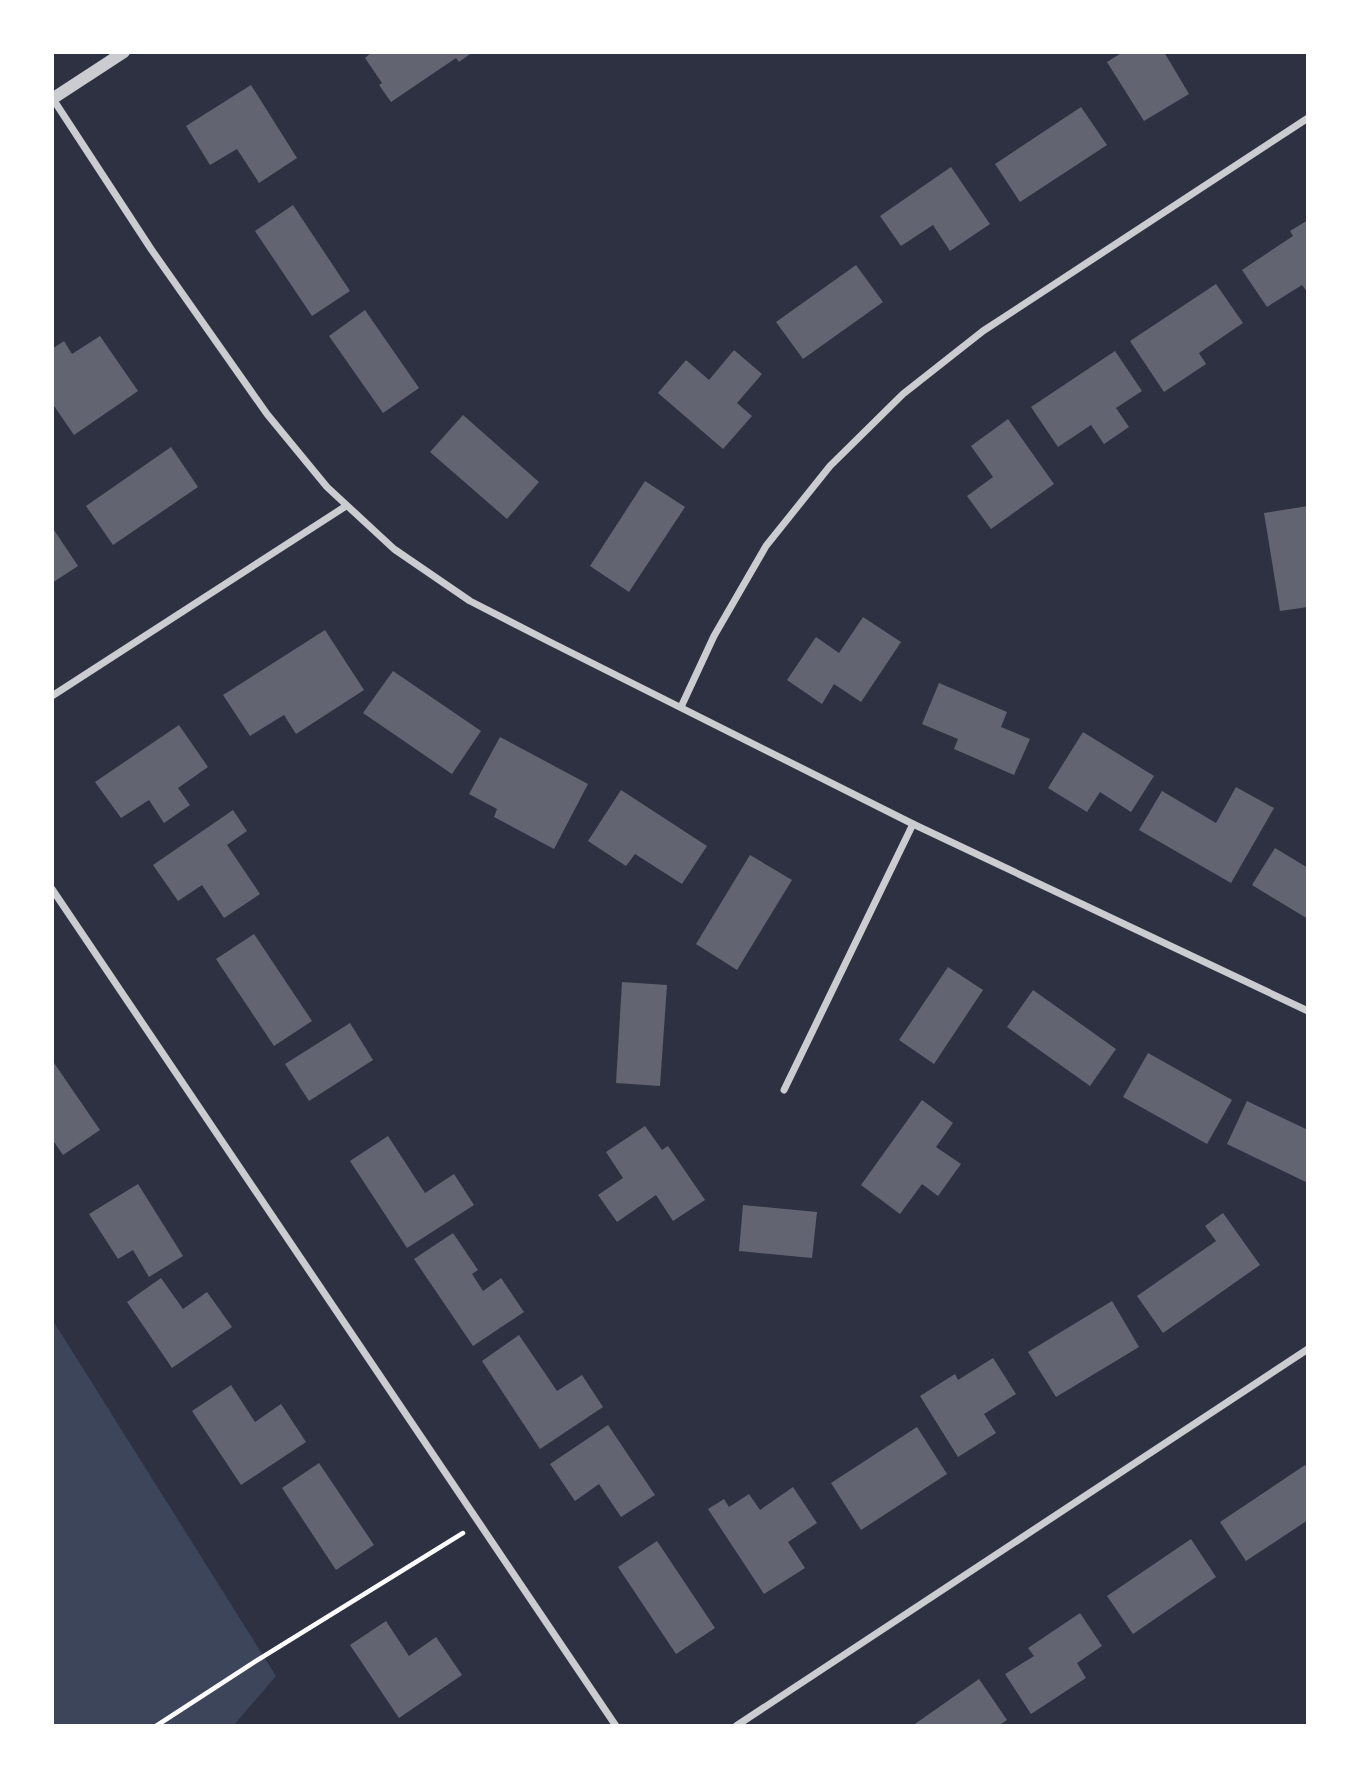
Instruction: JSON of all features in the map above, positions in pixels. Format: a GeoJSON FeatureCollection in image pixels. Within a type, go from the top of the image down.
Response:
{"type":"FeatureCollection","features":[{"type":"Feature","properties":{"kind":"street"},"geometry":{"type":"LineString","coordinates":[[124,52],[53,99],[151,249],[267,414],[327,487],[394,549],[470,601],[913,824],[1307,1012]]}},
{"type":"Feature","properties":{"kind":"street"},"geometry":{"type":"LineString","coordinates":[[681,707],[714,636],[766,547],[830,466],[902,394],[983,331],[1307,118]]}},
{"type":"Feature","properties":{"kind":"street"},"geometry":{"type":"LineString","coordinates":[[52,696],[346,506]]}},
{"type":"Feature","properties":{"kind":"street"},"geometry":{"type":"LineString","coordinates":[[784,1090],[913,824]]}},
{"type":"Feature","properties":{"kind":"street"},"geometry":{"type":"LineString","coordinates":[[52,889],[616,1726]]}},
{"type":"Feature","properties":{"kind":"street"},"geometry":{"type":"LineString","coordinates":[[736,1726],[1307,1349]]}},
{"type":"Feature","properties":{"kind":"path"},"geometry":{"type":"LineString","coordinates":[[156,1726],[479,1523]]}},
{"type":"Feature","properties":{"kind":"shaded area"},"geometry":{"type":"Polygon","coordinates":[[[52,1319],[276,1676],[234,1725],[53,1725],[52,1319]]]}},
{"type":"Feature","properties":{"kind":"building"},"geometry":{"type":"Polygon","coordinates":[[[372,52],[473,52],[459,62],[456,58],[391,102],[365,58],[372,52]]]}},
{"type":"Feature","properties":{"kind":"building"},"geometry":{"type":"Polygon","coordinates":[[[1123,52],[1164,52],[1189,94],[1144,121],[1107,62],[1123,52]]]}},
{"type":"Feature","properties":{"kind":"building"},"geometry":{"type":"Polygon","coordinates":[[[251,85],[297,158],[259,183],[237,149],[210,165],[186,126],[251,85]]]}},
{"type":"Feature","properties":{"kind":"building"},"geometry":{"type":"Polygon","coordinates":[[[1081,107],[1107,145],[1020,202],[995,164],[1081,107]]]}},
{"type":"Feature","properties":{"kind":"building"},"geometry":{"type":"Polygon","coordinates":[[[951,167],[990,224],[950,251],[933,225],[901,246],[880,216],[951,167]]]}},
{"type":"Feature","properties":{"kind":"building"},"geometry":{"type":"Polygon","coordinates":[[[293,205],[350,291],[312,316],[255,231],[293,205]]]}},
{"type":"Feature","properties":{"kind":"building"},"geometry":{"type":"Polygon","coordinates":[[[1308,220],[1308,293],[1302,285],[1267,307],[1242,270],[1293,236],[1290,231],[1308,220]]]}},
{"type":"Feature","properties":{"kind":"building"},"geometry":{"type":"Polygon","coordinates":[[[856,265],[883,302],[803,359],[776,322],[856,265]]]}},
{"type":"Feature","properties":{"kind":"building"},"geometry":{"type":"Polygon","coordinates":[[[1216,284],[1243,323],[1199,353],[1206,364],[1164,392],[1130,341],[1216,284]]]}},
{"type":"Feature","properties":{"kind":"building"},"geometry":{"type":"Polygon","coordinates":[[[365,310],[419,388],[383,413],[329,336],[365,310]]]}},
{"type":"Feature","properties":{"kind":"building"},"geometry":{"type":"Polygon","coordinates":[[[100,336],[138,391],[74,435],[52,403],[52,349],[64,341],[72,354],[100,336]]]}},
{"type":"Feature","properties":{"kind":"building"},"geometry":{"type":"Polygon","coordinates":[[[734,350],[762,374],[737,403],[752,416],[723,449],[658,393],[686,360],[709,380],[734,350]]]}},
{"type":"Feature","properties":{"kind":"building"},"geometry":{"type":"Polygon","coordinates":[[[1115,351],[1142,391],[1116,408],[1129,427],[1104,444],[1091,425],[1058,447],[1031,407],[1115,351]]]}},
{"type":"Feature","properties":{"kind":"building"},"geometry":{"type":"Polygon","coordinates":[[[463,415],[539,482],[507,519],[430,452],[463,415]]]}},
{"type":"Feature","properties":{"kind":"building"},"geometry":{"type":"Polygon","coordinates":[[[1008,419],[1054,484],[991,529],[967,496],[993,477],[971,446],[1008,419]]]}},
{"type":"Feature","properties":{"kind":"building"},"geometry":{"type":"Polygon","coordinates":[[[171,447],[198,487],[113,545],[86,506],[171,447]]]}},
{"type":"Feature","properties":{"kind":"building"},"geometry":{"type":"Polygon","coordinates":[[[645,481],[685,507],[629,592],[590,566],[645,481]]]}},
{"type":"Feature","properties":{"kind":"building"},"geometry":{"type":"Polygon","coordinates":[[[1308,506],[1308,607],[1280,611],[1264,513],[1308,506]]]}},
{"type":"Feature","properties":{"kind":"building"},"geometry":{"type":"Polygon","coordinates":[[[52,527],[78,566],[52,583],[52,527]]]}},
{"type":"Feature","properties":{"kind":"building"},"geometry":{"type":"Polygon","coordinates":[[[863,617],[901,642],[861,702],[834,684],[822,704],[787,680],[816,637],[839,653],[863,617]]]}},
{"type":"Feature","properties":{"kind":"building"},"geometry":{"type":"Polygon","coordinates":[[[325,630],[364,690],[296,734],[284,715],[250,736],[223,695],[325,630]]]}},
{"type":"Feature","properties":{"kind":"building"},"geometry":{"type":"Polygon","coordinates":[[[393,671],[481,731],[452,774],[363,713],[393,671]]]}},
{"type":"Feature","properties":{"kind":"building"},"geometry":{"type":"Polygon","coordinates":[[[939,683],[1007,712],[1001,727],[1030,739],[1014,775],[954,749],[958,739],[922,724],[939,683]]]}},
{"type":"Feature","properties":{"kind":"building"},"geometry":{"type":"Polygon","coordinates":[[[179,725],[208,767],[178,788],[190,805],[164,823],[149,800],[121,818],[95,782],[179,725]]]}},
{"type":"Feature","properties":{"kind":"building"},"geometry":{"type":"Polygon","coordinates":[[[1083,732],[1154,776],[1131,812],[1100,792],[1087,812],[1048,788],[1083,732]]]}},
{"type":"Feature","properties":{"kind":"building"},"geometry":{"type":"Polygon","coordinates":[[[500,737],[588,784],[554,849],[494,817],[497,809],[469,794],[500,737]]]}},
{"type":"Feature","properties":{"kind":"building"},"geometry":{"type":"Polygon","coordinates":[[[1236,787],[1274,808],[1231,883],[1139,830],[1162,791],[1216,823],[1236,787]]]}},
{"type":"Feature","properties":{"kind":"building"},"geometry":{"type":"Polygon","coordinates":[[[621,790],[707,846],[682,884],[635,854],[626,866],[588,841],[621,790]]]}},
{"type":"Feature","properties":{"kind":"building"},"geometry":{"type":"Polygon","coordinates":[[[233,810],[247,831],[227,845],[260,894],[224,918],[202,885],[178,901],[153,865],[233,810]]]}},
{"type":"Feature","properties":{"kind":"building"},"geometry":{"type":"Polygon","coordinates":[[[1275,848],[1308,868],[1308,919],[1252,885],[1275,848]]]}},
{"type":"Feature","properties":{"kind":"building"},"geometry":{"type":"Polygon","coordinates":[[[750,855],[792,880],[737,970],[696,944],[750,855]]]}},
{"type":"Feature","properties":{"kind":"building"},"geometry":{"type":"Polygon","coordinates":[[[254,934],[312,1021],[274,1046],[216,959],[254,934]]]}},
{"type":"Feature","properties":{"kind":"building"},"geometry":{"type":"Polygon","coordinates":[[[948,967],[983,990],[934,1064],[899,1040],[948,967]]]}},
{"type":"Feature","properties":{"kind":"building"},"geometry":{"type":"Polygon","coordinates":[[[622,982],[667,985],[660,1086],[616,1083],[622,982]]]}},
{"type":"Feature","properties":{"kind":"building"},"geometry":{"type":"Polygon","coordinates":[[[1033,990],[1116,1049],[1090,1086],[1007,1027],[1033,990]]]}},
{"type":"Feature","properties":{"kind":"building"},"geometry":{"type":"Polygon","coordinates":[[[350,1023],[373,1060],[309,1101],[285,1064],[350,1023]]]}},
{"type":"Feature","properties":{"kind":"building"},"geometry":{"type":"Polygon","coordinates":[[[1148,1053],[1232,1100],[1207,1144],[1123,1097],[1148,1053]]]}},
{"type":"Feature","properties":{"kind":"building"},"geometry":{"type":"Polygon","coordinates":[[[52,1060],[100,1130],[63,1155],[52,1139],[52,1060]]]}},
{"type":"Feature","properties":{"kind":"building"},"geometry":{"type":"Polygon","coordinates":[[[922,1100],[953,1123],[936,1147],[961,1164],[938,1196],[922,1184],[900,1214],[861,1185],[922,1100]]]}},
{"type":"Feature","properties":{"kind":"building"},"geometry":{"type":"Polygon","coordinates":[[[1247,1101],[1308,1130],[1308,1183],[1227,1144],[1247,1101]]]}},
{"type":"Feature","properties":{"kind":"building"},"geometry":{"type":"Polygon","coordinates":[[[645,1126],[662,1150],[668,1146],[705,1200],[673,1221],[656,1195],[617,1222],[598,1195],[623,1178],[606,1152],[645,1126]]]}},
{"type":"Feature","properties":{"kind":"building"},"geometry":{"type":"Polygon","coordinates":[[[388,1136],[425,1193],[454,1174],[474,1205],[407,1248],[350,1161],[388,1136]]]}},
{"type":"Feature","properties":{"kind":"building"},"geometry":{"type":"Polygon","coordinates":[[[138,1184],[183,1256],[149,1277],[133,1250],[118,1259],[89,1214],[138,1184]]]}},
{"type":"Feature","properties":{"kind":"building"},"geometry":{"type":"Polygon","coordinates":[[[743,1205],[817,1212],[812,1258],[739,1251],[743,1205]]]}},
{"type":"Feature","properties":{"kind":"building"},"geometry":{"type":"Polygon","coordinates":[[[1223,1213],[1260,1265],[1163,1333],[1137,1296],[1216,1241],[1205,1226],[1223,1213]]]}},
{"type":"Feature","properties":{"kind":"building"},"geometry":{"type":"Polygon","coordinates":[[[453,1233],[478,1270],[472,1274],[483,1291],[501,1278],[524,1312],[473,1346],[414,1259],[453,1233]]]}},
{"type":"Feature","properties":{"kind":"building"},"geometry":{"type":"Polygon","coordinates":[[[161,1278],[183,1309],[207,1292],[232,1327],[172,1368],[127,1302],[161,1278]]]}},
{"type":"Feature","properties":{"kind":"building"},"geometry":{"type":"Polygon","coordinates":[[[1112,1301],[1139,1347],[1056,1397],[1028,1352],[1112,1301]]]}},
{"type":"Feature","properties":{"kind":"building"},"geometry":{"type":"Polygon","coordinates":[[[519,1335],[557,1391],[582,1375],[603,1407],[540,1449],[482,1361],[519,1335]]]}},
{"type":"Feature","properties":{"kind":"building"},"geometry":{"type":"Polygon","coordinates":[[[993,1358],[1016,1394],[984,1414],[996,1433],[958,1457],[920,1396],[955,1374],[958,1380],[993,1358]]]}},
{"type":"Feature","properties":{"kind":"building"},"geometry":{"type":"Polygon","coordinates":[[[231,1385],[255,1422],[281,1404],[306,1442],[241,1485],[192,1411],[231,1385]]]}},
{"type":"Feature","properties":{"kind":"building"},"geometry":{"type":"Polygon","coordinates":[[[608,1425],[655,1495],[621,1517],[599,1484],[575,1501],[550,1464],[608,1425]]]}},
{"type":"Feature","properties":{"kind":"building"},"geometry":{"type":"Polygon","coordinates":[[[917,1427],[947,1474],[861,1530],[831,1483],[917,1427]]]}},
{"type":"Feature","properties":{"kind":"building"},"geometry":{"type":"Polygon","coordinates":[[[319,1463],[374,1545],[336,1570],[282,1488],[319,1463]]]}},
{"type":"Feature","properties":{"kind":"building"},"geometry":{"type":"Polygon","coordinates":[[[1305,1465],[1308,1469],[1308,1520],[1246,1561],[1220,1522],[1305,1465]]]}},
{"type":"Feature","properties":{"kind":"building"},"geometry":{"type":"Polygon","coordinates":[[[793,1487],[817,1523],[788,1542],[805,1568],[764,1594],[708,1509],[724,1499],[729,1507],[749,1494],[760,1510],[793,1487]]]}},
{"type":"Feature","properties":{"kind":"building"},"geometry":{"type":"Polygon","coordinates":[[[1191,1539],[1216,1577],[1133,1634],[1107,1596],[1191,1539]]]}},
{"type":"Feature","properties":{"kind":"building"},"geometry":{"type":"Polygon","coordinates":[[[657,1541],[715,1628],[676,1654],[618,1567],[657,1541]]]}},
{"type":"Feature","properties":{"kind":"building"},"geometry":{"type":"Polygon","coordinates":[[[1080,1613],[1102,1646],[1077,1663],[1086,1678],[1031,1714],[1005,1674],[1034,1656],[1028,1648],[1080,1613]]]}},
{"type":"Feature","properties":{"kind":"building"},"geometry":{"type":"Polygon","coordinates":[[[386,1621],[409,1656],[436,1637],[462,1675],[399,1718],[350,1645],[386,1621]]]}},
{"type":"Feature","properties":{"kind":"building"},"geometry":{"type":"Polygon","coordinates":[[[979,1679],[1007,1720],[998,1726],[912,1726],[979,1679]]]}}]}
